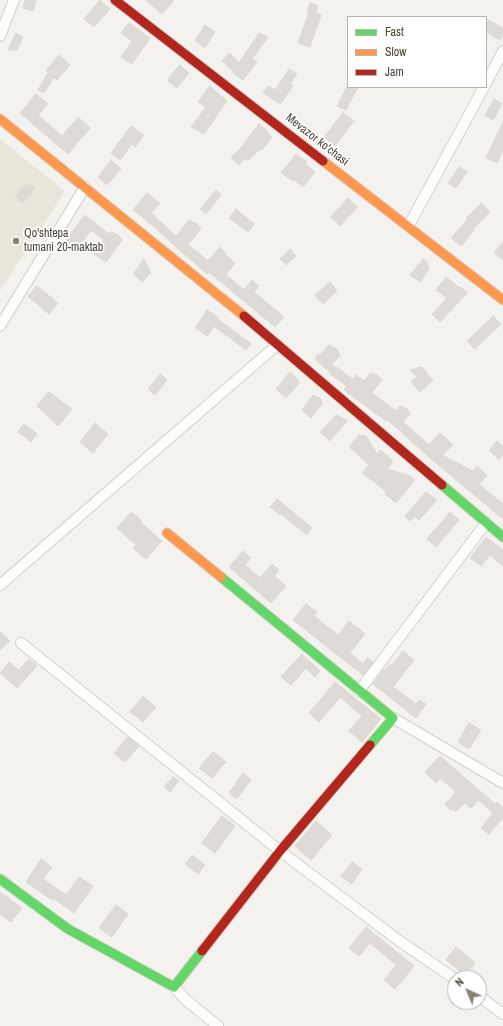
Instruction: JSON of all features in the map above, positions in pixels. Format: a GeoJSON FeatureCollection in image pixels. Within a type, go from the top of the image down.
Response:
{"type":"FeatureCollection","features":[{"type":"Feature","properties":{"kind":"street"},"geometry":{"type":"LineString","coordinates":[[0,36],[14,0]]}},
{"type":"Feature","properties":{"kind":"street","name":"Mevazor ko'chasi"},"geometry":{"type":"LineString","coordinates":[[115,0],[503,300]]}},
{"type":"Feature","properties":{"kind":"street"},"geometry":{"type":"LineString","coordinates":[[487,81],[503,51]]}},
{"type":"Feature","properties":{"kind":"street"},"geometry":{"type":"LineString","coordinates":[[409,226],[483,88]]}},
{"type":"Feature","properties":{"kind":"street"},"geometry":{"type":"LineString","coordinates":[[0,119],[254,324],[503,537]]}},
{"type":"Feature","properties":{"kind":"street"},"geometry":{"type":"LineString","coordinates":[[0,326],[85,187]]}},
{"type":"Feature","properties":{"kind":"street"},"geometry":{"type":"LineString","coordinates":[[0,585],[277,345]]}},
{"type":"Feature","properties":{"kind":"street"},"geometry":{"type":"LineString","coordinates":[[359,691],[486,522]]}},
{"type":"Feature","properties":{"kind":"street"},"geometry":{"type":"LineString","coordinates":[[167,534],[393,718],[503,783]]}},
{"type":"Feature","properties":{"kind":"street"},"geometry":{"type":"LineString","coordinates":[[22,643],[280,851],[398,940],[447,974]]}},
{"type":"Feature","properties":{"kind":"street"},"geometry":{"type":"LineString","coordinates":[[174,987],[280,851],[393,718]]}},
{"type":"Feature","properties":{"kind":"street"},"geometry":{"type":"LineString","coordinates":[[0,879],[68,929],[174,987],[186,1000],[218,1026]]}},
{"type":"Feature","properties":{"kind":"street"},"geometry":{"type":"LineString","coordinates":[[487,1002],[503,1014]]}},
{"type":"Feature","properties":{"kind":"shaded area","name":"Qo'shtepa tumani 20-maktab"},"geometry":{"type":"Polygon","coordinates":[[[0,139],[65,191],[0,291],[0,139]]]}},
{"type":"Feature","properties":{"kind":"building"},"geometry":{"type":"Polygon","coordinates":[[[25,0],[36,0],[33,11],[23,8],[25,0]]]}},
{"type":"Feature","properties":{"kind":"building"},"geometry":{"type":"Polygon","coordinates":[[[100,0],[110,9],[94,27],[84,19],[100,0]]]}},
{"type":"Feature","properties":{"kind":"building"},"geometry":{"type":"Polygon","coordinates":[[[146,0],[174,0],[162,14],[146,0]]]}},
{"type":"Feature","properties":{"kind":"building"},"geometry":{"type":"Polygon","coordinates":[[[310,3],[318,6],[316,13],[321,15],[310,47],[298,43],[309,12],[307,12],[310,3]]]}},
{"type":"Feature","properties":{"kind":"building"},"geometry":{"type":"Polygon","coordinates":[[[487,20],[503,28],[503,34],[500,40],[487,33],[487,20]]]}},
{"type":"Feature","properties":{"kind":"building"},"geometry":{"type":"Polygon","coordinates":[[[129,23],[150,38],[132,64],[121,57],[132,41],[121,33],[129,23]]]}},
{"type":"Feature","properties":{"kind":"building"},"geometry":{"type":"Polygon","coordinates":[[[205,25],[215,32],[205,48],[195,41],[205,25]]]}},
{"type":"Feature","properties":{"kind":"building"},"geometry":{"type":"Polygon","coordinates":[[[16,33],[23,37],[17,50],[8,50],[16,33]]]}},
{"type":"Feature","properties":{"kind":"building"},"geometry":{"type":"Polygon","coordinates":[[[259,33],[268,37],[252,59],[257,62],[243,80],[233,73],[234,72],[222,61],[229,53],[239,63],[259,33]]]}},
{"type":"Feature","properties":{"kind":"building"},"geometry":{"type":"Polygon","coordinates":[[[59,55],[70,65],[57,80],[54,77],[44,93],[38,90],[48,72],[46,70],[59,55]]]}},
{"type":"Feature","properties":{"kind":"building"},"geometry":{"type":"Polygon","coordinates":[[[180,65],[189,73],[177,88],[167,80],[180,65]]]}},
{"type":"Feature","properties":{"kind":"building"},"geometry":{"type":"Polygon","coordinates":[[[289,69],[297,74],[290,84],[293,86],[280,104],[263,93],[268,86],[275,90],[289,69]]]}},
{"type":"Feature","properties":{"kind":"building"},"geometry":{"type":"Polygon","coordinates":[[[210,86],[227,101],[204,134],[191,127],[206,107],[198,102],[210,86]]]}},
{"type":"Feature","properties":{"kind":"building"},"geometry":{"type":"Polygon","coordinates":[[[347,87],[357,88],[346,110],[337,106],[347,87]]]}},
{"type":"Feature","properties":{"kind":"building"},"geometry":{"type":"Polygon","coordinates":[[[36,94],[48,104],[38,115],[62,136],[78,117],[90,128],[68,154],[20,113],[36,94]]]}},
{"type":"Feature","properties":{"kind":"building"},"geometry":{"type":"Polygon","coordinates":[[[494,99],[502,104],[493,120],[485,115],[494,99]]]}},
{"type":"Feature","properties":{"kind":"building"},"geometry":{"type":"Polygon","coordinates":[[[343,113],[354,121],[335,146],[324,137],[343,113]]]}},
{"type":"Feature","properties":{"kind":"building"},"geometry":{"type":"Polygon","coordinates":[[[503,122],[503,150],[497,163],[486,158],[503,122]]]}},
{"type":"Feature","properties":{"kind":"building"},"geometry":{"type":"Polygon","coordinates":[[[259,124],[272,137],[262,150],[260,149],[248,161],[245,158],[239,165],[231,158],[240,149],[259,124]]]}},
{"type":"Feature","properties":{"kind":"building"},"geometry":{"type":"Polygon","coordinates":[[[131,126],[144,135],[135,147],[132,144],[120,160],[111,153],[131,126]]]}},
{"type":"Feature","properties":{"kind":"building"},"geometry":{"type":"Polygon","coordinates":[[[296,154],[307,162],[305,164],[315,172],[303,187],[281,173],[296,154]]]}},
{"type":"Feature","properties":{"kind":"building"},"geometry":{"type":"Polygon","coordinates":[[[111,160],[121,169],[107,185],[98,177],[111,160]]]}},
{"type":"Feature","properties":{"kind":"building"},"geometry":{"type":"Polygon","coordinates":[[[459,167],[467,172],[456,188],[448,183],[459,167]]]}},
{"type":"Feature","properties":{"kind":"building"},"geometry":{"type":"Polygon","coordinates":[[[26,184],[35,188],[23,203],[15,197],[26,184]]]}},
{"type":"Feature","properties":{"kind":"building"},"geometry":{"type":"Polygon","coordinates":[[[216,190],[221,195],[206,214],[200,209],[216,190]]]}},
{"type":"Feature","properties":{"kind":"building"},"geometry":{"type":"Polygon","coordinates":[[[147,193],[160,203],[151,213],[176,236],[189,220],[197,224],[201,229],[188,244],[208,261],[220,247],[235,263],[226,274],[244,290],[252,280],[259,286],[254,292],[284,317],[275,327],[209,272],[207,274],[133,210],[147,193]]]}},
{"type":"Feature","properties":{"kind":"building"},"geometry":{"type":"Polygon","coordinates":[[[348,198],[357,207],[340,226],[331,217],[348,198]]]}},
{"type":"Feature","properties":{"kind":"building"},"geometry":{"type":"Polygon","coordinates":[[[481,203],[490,212],[473,229],[474,230],[461,246],[451,238],[467,220],[466,218],[481,203]]]}},
{"type":"Feature","properties":{"kind":"building"},"geometry":{"type":"Polygon","coordinates":[[[236,209],[254,224],[248,232],[229,218],[236,209]]]}},
{"type":"Feature","properties":{"kind":"building"},"geometry":{"type":"Polygon","coordinates":[[[85,215],[109,234],[111,232],[118,235],[122,240],[106,262],[94,254],[104,240],[91,230],[75,251],[64,242],[85,215]]]}},
{"type":"Feature","properties":{"kind":"building"},"geometry":{"type":"Polygon","coordinates":[[[503,242],[503,260],[494,253],[503,242]]]}},
{"type":"Feature","properties":{"kind":"building"},"geometry":{"type":"Polygon","coordinates":[[[290,249],[296,256],[286,265],[280,259],[290,249]]]}},
{"type":"Feature","properties":{"kind":"building"},"geometry":{"type":"Polygon","coordinates":[[[144,259],[151,273],[142,282],[133,274],[144,259]]]}},
{"type":"Feature","properties":{"kind":"building"},"geometry":{"type":"Polygon","coordinates":[[[423,259],[427,262],[429,269],[420,282],[410,275],[423,259]]]}},
{"type":"Feature","properties":{"kind":"building"},"geometry":{"type":"Polygon","coordinates":[[[446,277],[467,293],[440,322],[432,314],[447,298],[436,290],[446,277]]]}},
{"type":"Feature","properties":{"kind":"building"},"geometry":{"type":"Polygon","coordinates":[[[330,282],[337,291],[323,304],[315,295],[330,282]]]}},
{"type":"Feature","properties":{"kind":"building"},"geometry":{"type":"Polygon","coordinates":[[[37,286],[58,303],[49,314],[28,296],[37,286]]]}},
{"type":"Feature","properties":{"kind":"building"},"geometry":{"type":"Polygon","coordinates":[[[207,310],[251,344],[246,350],[214,326],[207,336],[195,328],[207,310]]]}},
{"type":"Feature","properties":{"kind":"building"},"geometry":{"type":"Polygon","coordinates":[[[493,316],[501,324],[475,349],[467,341],[493,316]]]}},
{"type":"Feature","properties":{"kind":"building"},"geometry":{"type":"Polygon","coordinates":[[[329,345],[337,349],[340,356],[332,364],[353,379],[356,375],[364,381],[370,373],[377,375],[382,379],[372,393],[396,411],[400,406],[407,409],[410,414],[403,422],[429,445],[440,433],[453,445],[442,455],[473,471],[477,466],[487,475],[479,484],[503,504],[503,519],[423,452],[396,427],[344,390],[347,386],[330,374],[331,373],[315,359],[318,354],[320,355],[329,345]]]}},
{"type":"Feature","properties":{"kind":"building"},"geometry":{"type":"Polygon","coordinates":[[[422,367],[433,380],[420,392],[411,382],[417,377],[410,370],[422,367]]]}},
{"type":"Feature","properties":{"kind":"building"},"geometry":{"type":"Polygon","coordinates":[[[290,372],[299,383],[286,398],[276,389],[290,372]]]}},
{"type":"Feature","properties":{"kind":"building"},"geometry":{"type":"Polygon","coordinates":[[[160,374],[167,380],[155,395],[148,389],[160,374]]]}},
{"type":"Feature","properties":{"kind":"building"},"geometry":{"type":"Polygon","coordinates":[[[49,392],[72,409],[58,426],[37,406],[49,392]]]}},
{"type":"Feature","properties":{"kind":"building"},"geometry":{"type":"Polygon","coordinates":[[[313,395],[320,398],[322,404],[311,418],[302,410],[313,395]]]}},
{"type":"Feature","properties":{"kind":"building"},"geometry":{"type":"Polygon","coordinates":[[[336,415],[347,421],[330,441],[320,432],[336,415]]]}},
{"type":"Feature","properties":{"kind":"building"},"geometry":{"type":"Polygon","coordinates":[[[95,423],[108,434],[93,453],[80,442],[95,423]]]}},
{"type":"Feature","properties":{"kind":"building"},"geometry":{"type":"Polygon","coordinates":[[[24,424],[37,434],[31,442],[18,432],[24,424]]]}},
{"type":"Feature","properties":{"kind":"building"},"geometry":{"type":"Polygon","coordinates":[[[359,435],[366,436],[377,454],[380,450],[393,462],[387,469],[410,476],[415,480],[396,503],[385,494],[386,491],[362,473],[369,465],[349,447],[359,435]]]}},
{"type":"Feature","properties":{"kind":"building"},"geometry":{"type":"Polygon","coordinates":[[[497,441],[503,447],[503,455],[499,460],[489,450],[497,441]]]}},
{"type":"Feature","properties":{"kind":"building"},"geometry":{"type":"Polygon","coordinates":[[[426,492],[437,500],[419,520],[415,516],[410,521],[405,516],[426,492]]]}},
{"type":"Feature","properties":{"kind":"building"},"geometry":{"type":"Polygon","coordinates":[[[277,499],[312,528],[307,535],[270,507],[277,499]]]}},
{"type":"Feature","properties":{"kind":"building"},"geometry":{"type":"Polygon","coordinates":[[[131,512],[142,521],[141,523],[162,541],[146,559],[133,548],[136,545],[117,528],[131,512]]]}},
{"type":"Feature","properties":{"kind":"building"},"geometry":{"type":"Polygon","coordinates":[[[450,512],[459,520],[436,547],[427,539],[450,512]]]}},
{"type":"Feature","properties":{"kind":"building"},"geometry":{"type":"Polygon","coordinates":[[[486,537],[503,550],[503,566],[490,555],[481,566],[470,558],[486,537]]]}},
{"type":"Feature","properties":{"kind":"building"},"geometry":{"type":"Polygon","coordinates":[[[243,551],[251,558],[245,565],[260,578],[272,564],[279,570],[274,576],[286,586],[271,603],[229,567],[243,551]]]}},
{"type":"Feature","properties":{"kind":"building"},"geometry":{"type":"Polygon","coordinates":[[[306,604],[317,612],[314,616],[338,635],[349,621],[365,634],[350,653],[363,664],[368,658],[373,662],[363,675],[293,620],[306,604]]]}},
{"type":"Feature","properties":{"kind":"building"},"geometry":{"type":"Polygon","coordinates":[[[0,631],[10,641],[0,650],[0,631]]]}},
{"type":"Feature","properties":{"kind":"building"},"geometry":{"type":"Polygon","coordinates":[[[403,651],[414,660],[393,687],[416,704],[419,700],[426,704],[416,718],[373,684],[383,670],[384,671],[390,664],[392,665],[403,651]]]}},
{"type":"Feature","properties":{"kind":"building"},"geometry":{"type":"Polygon","coordinates":[[[302,654],[320,671],[315,677],[306,668],[291,685],[281,677],[302,654]]]}},
{"type":"Feature","properties":{"kind":"building"},"geometry":{"type":"Polygon","coordinates":[[[29,659],[37,666],[17,688],[0,673],[9,662],[19,670],[29,659]]]}},
{"type":"Feature","properties":{"kind":"building"},"geometry":{"type":"Polygon","coordinates":[[[335,682],[381,719],[362,742],[349,731],[362,716],[340,697],[319,722],[309,713],[335,682]]]}},
{"type":"Feature","properties":{"kind":"building"},"geometry":{"type":"Polygon","coordinates":[[[143,696],[156,707],[143,722],[130,712],[143,696]]]}},
{"type":"Feature","properties":{"kind":"building"},"geometry":{"type":"Polygon","coordinates":[[[469,723],[481,730],[469,749],[458,742],[469,723]]]}},
{"type":"Feature","properties":{"kind":"building"},"geometry":{"type":"Polygon","coordinates":[[[128,737],[139,746],[125,762],[114,753],[128,737]]]}},
{"type":"Feature","properties":{"kind":"building"},"geometry":{"type":"Polygon","coordinates":[[[213,752],[226,762],[212,778],[199,768],[213,752]]]}},
{"type":"Feature","properties":{"kind":"building"},"geometry":{"type":"Polygon","coordinates":[[[440,756],[495,804],[497,802],[503,808],[503,818],[489,834],[481,828],[493,813],[478,800],[471,808],[465,803],[456,812],[453,809],[450,810],[445,804],[456,792],[440,778],[436,783],[425,772],[440,756]]]}},
{"type":"Feature","properties":{"kind":"building"},"geometry":{"type":"Polygon","coordinates":[[[243,773],[251,780],[237,799],[229,793],[243,773]]]}},
{"type":"Feature","properties":{"kind":"building"},"geometry":{"type":"Polygon","coordinates":[[[173,777],[179,781],[170,792],[164,787],[173,777]]]}},
{"type":"Feature","properties":{"kind":"building"},"geometry":{"type":"Polygon","coordinates":[[[222,816],[235,826],[215,853],[202,843],[222,816]]]}},
{"type":"Feature","properties":{"kind":"building"},"geometry":{"type":"Polygon","coordinates":[[[316,821],[332,835],[311,860],[295,846],[316,821]]]}},
{"type":"Feature","properties":{"kind":"building"},"geometry":{"type":"Polygon","coordinates":[[[192,855],[205,865],[198,874],[185,864],[192,855]]]}},
{"type":"Feature","properties":{"kind":"building"},"geometry":{"type":"Polygon","coordinates":[[[41,859],[52,867],[43,879],[66,895],[79,877],[93,886],[74,913],[53,898],[52,900],[26,882],[41,859]]]}},
{"type":"Feature","properties":{"kind":"building"},"geometry":{"type":"Polygon","coordinates":[[[352,862],[362,869],[352,884],[341,876],[352,862]]]}},
{"type":"Feature","properties":{"kind":"building"},"geometry":{"type":"Polygon","coordinates":[[[0,892],[22,908],[11,922],[0,914],[0,892]]]}},
{"type":"Feature","properties":{"kind":"building"},"geometry":{"type":"Polygon","coordinates":[[[116,905],[128,914],[112,937],[99,928],[116,905]]]}},
{"type":"Feature","properties":{"kind":"building"},"geometry":{"type":"Polygon","coordinates":[[[366,927],[414,966],[395,989],[384,980],[396,965],[370,943],[359,956],[349,948],[366,927]]]}},
{"type":"Feature","properties":{"kind":"building"},"geometry":{"type":"Polygon","coordinates":[[[456,947],[475,963],[469,970],[459,970],[446,960],[456,947]]]}},
{"type":"Feature","properties":{"kind":"traffic: fast"},"geometry":{"type":"LineString","coordinates":[[442,485],[503,537]]}},
{"type":"Feature","properties":{"kind":"traffic: fast"},"geometry":{"type":"LineString","coordinates":[[221,577],[393,718],[370,745]]}},
{"type":"Feature","properties":{"kind":"traffic: fast"},"geometry":{"type":"LineString","coordinates":[[0,879],[68,929],[174,987],[202,951]]}},
{"type":"Feature","properties":{"kind":"traffic: slow"},"geometry":{"type":"LineString","coordinates":[[0,119],[244,316]]}},
{"type":"Feature","properties":{"kind":"traffic: slow"},"geometry":{"type":"LineString","coordinates":[[323,161],[503,300]]}},
{"type":"Feature","properties":{"kind":"traffic: slow"},"geometry":{"type":"LineString","coordinates":[[167,533],[221,577]]}},
{"type":"Feature","properties":{"kind":"traffic: jam"},"geometry":{"type":"LineString","coordinates":[[115,0],[323,161]]}},
{"type":"Feature","properties":{"kind":"traffic: jam"},"geometry":{"type":"LineString","coordinates":[[244,316],[442,485]]}},
{"type":"Feature","properties":{"kind":"traffic: jam"},"geometry":{"type":"LineString","coordinates":[[202,951],[280,851],[370,745]]}},
{"type":"Feature","properties":{"kind":"place","name":"Qo'shtepa tumani 20-maktab"},"geometry":{"type":"Point","coordinates":[16,241]}}]}
